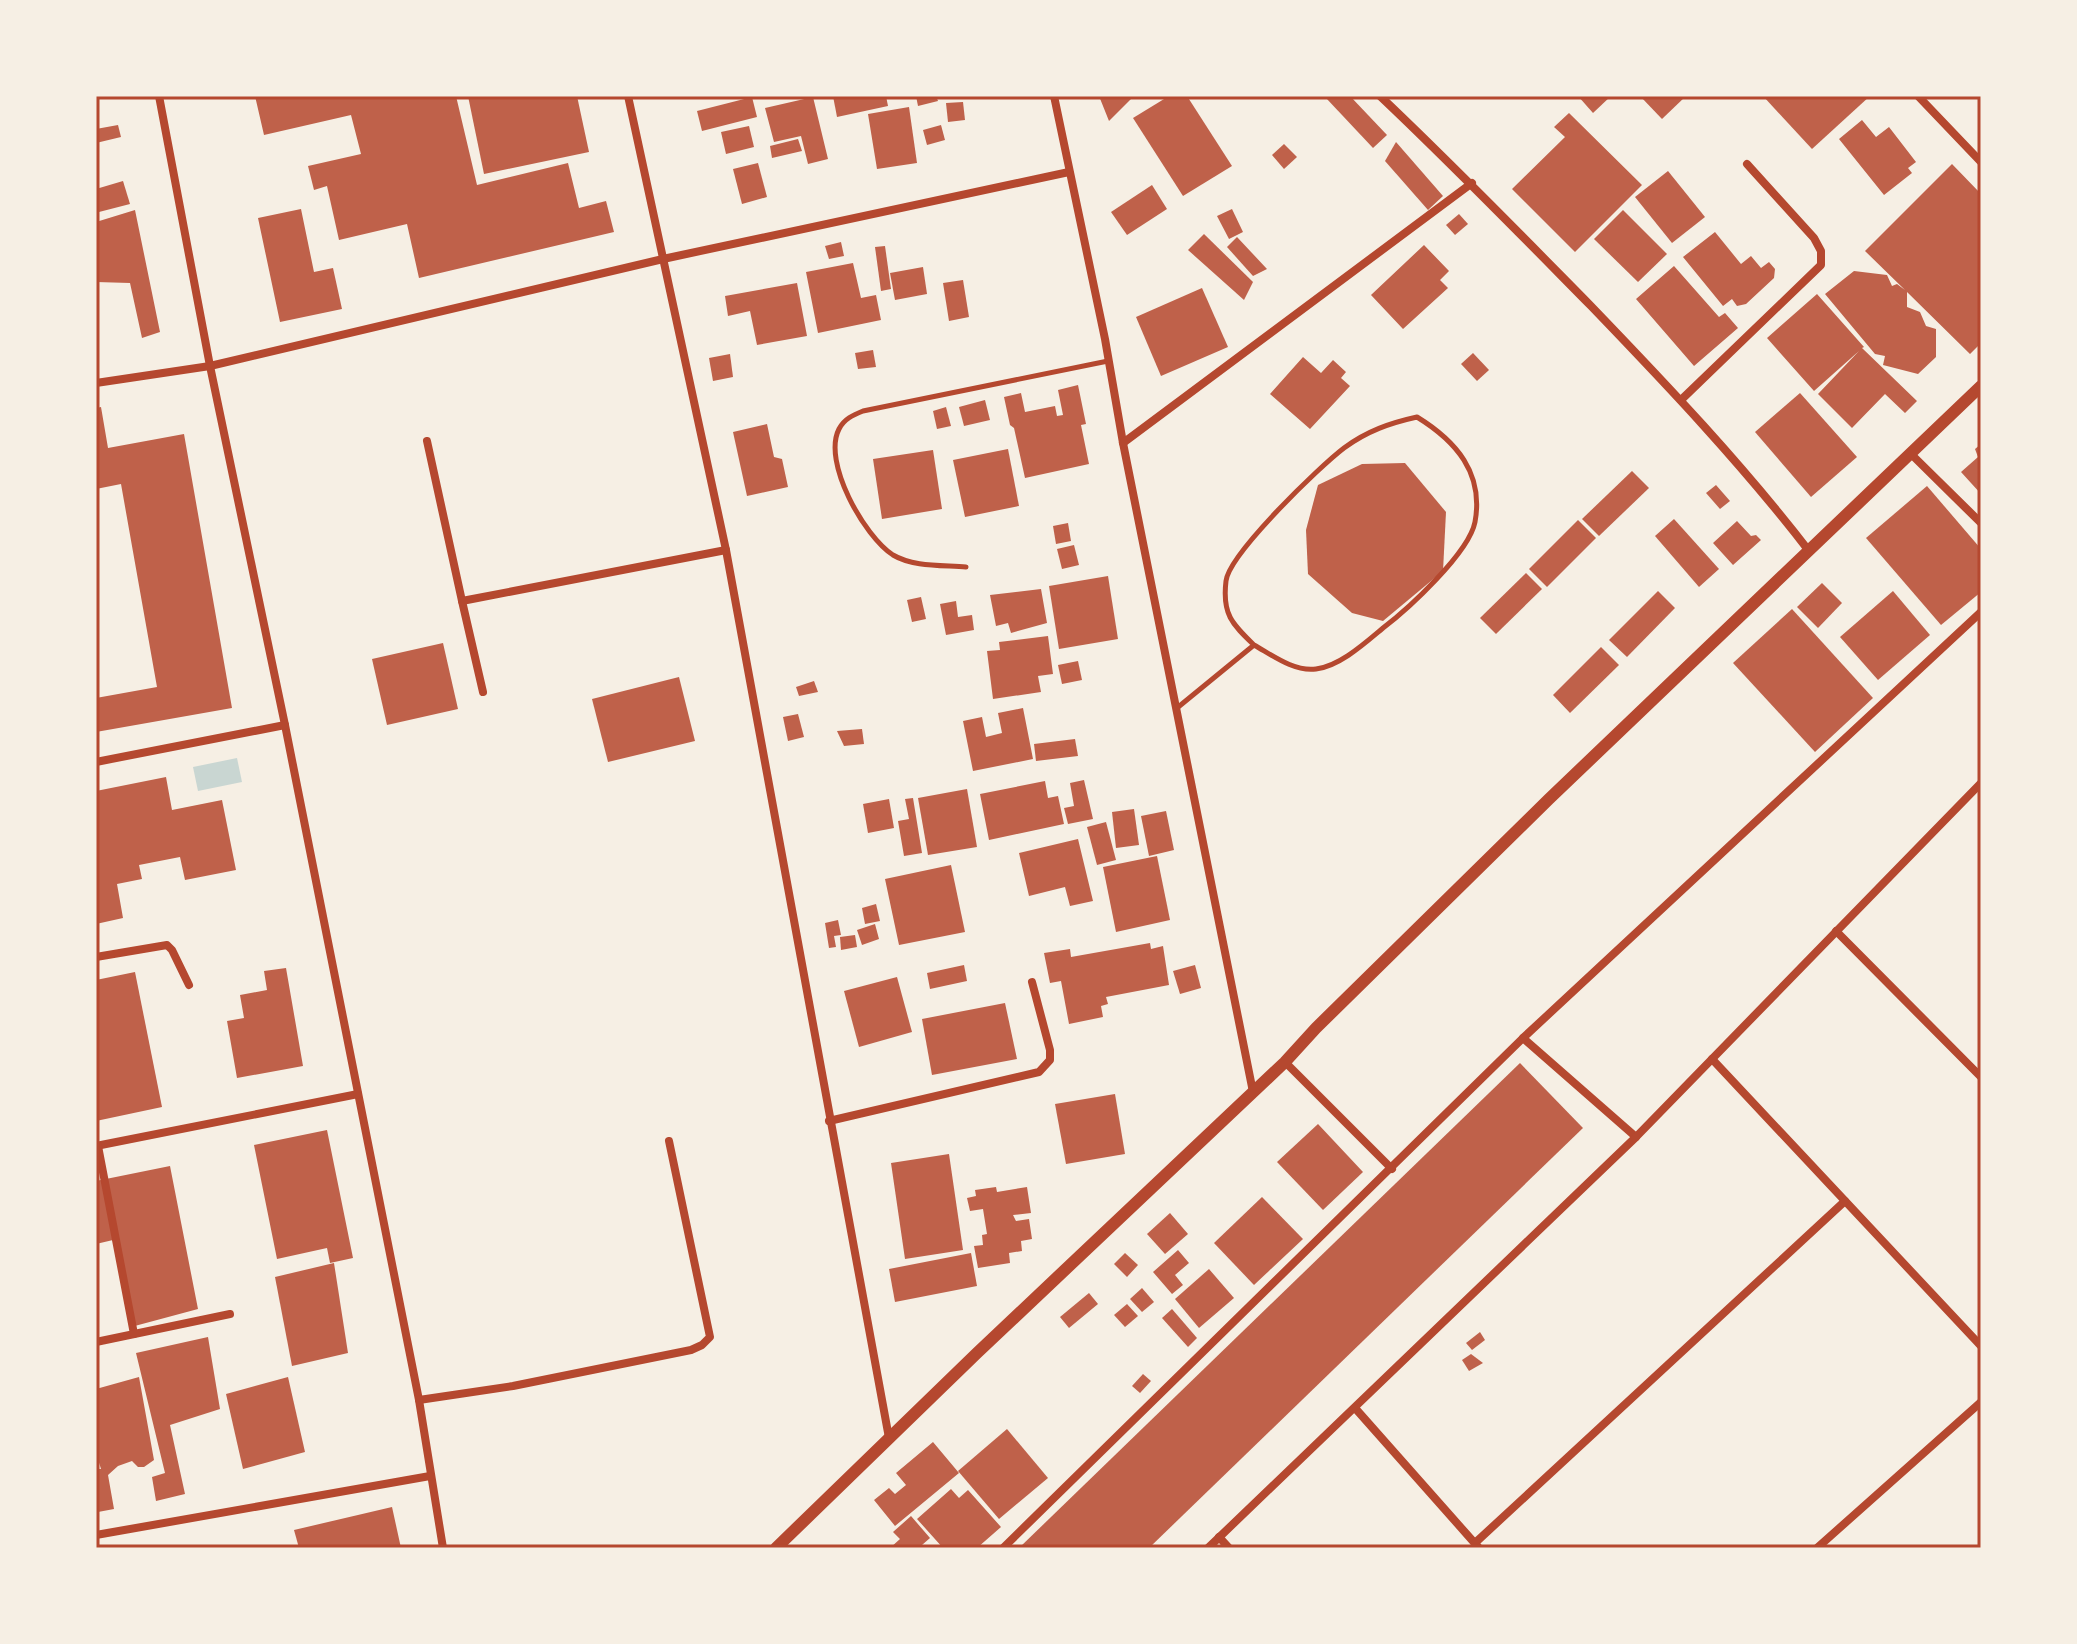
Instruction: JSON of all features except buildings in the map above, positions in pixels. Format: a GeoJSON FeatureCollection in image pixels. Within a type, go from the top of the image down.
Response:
{"type":"FeatureCollection","features":[{"type":"Feature","properties":{"kind":"street"},"geometry":{"type":"LineString","coordinates":[[159,96],[210,366],[419,1400],[443,1548]]}},
{"type":"Feature","properties":{"kind":"street"},"geometry":{"type":"LineString","coordinates":[[628,96],[726,550],[889,1438]]}},
{"type":"Feature","properties":{"kind":"street"},"geometry":{"type":"LineString","coordinates":[[1054,96],[1253,1092]]}},
{"type":"Feature","properties":{"kind":"street"},"geometry":{"type":"LineString","coordinates":[[1380,96],[1472,183],[1681,400],[1809,551]]}},
{"type":"Feature","properties":{"kind":"street"},"geometry":{"type":"LineString","coordinates":[[1918,96],[1981,162]]}},
{"type":"Feature","properties":{"kind":"street"},"geometry":{"type":"LineString","coordinates":[[1681,400],[1821,265],[1821,251],[1814,238],[1747,164]]}},
{"type":"Feature","properties":{"kind":"street"},"geometry":{"type":"LineString","coordinates":[[96,383],[210,366],[663,259],[1069,172]]}},
{"type":"Feature","properties":{"kind":"street"},"geometry":{"type":"LineString","coordinates":[[1123,443],[1472,183]]}},
{"type":"Feature","properties":{"kind":"street"},"geometry":{"type":"LineString","coordinates":[[776,1548],[1285,1062],[1538,809],[1981,386]]}},
{"type":"Feature","properties":{"kind":"street"},"geometry":{"type":"LineString","coordinates":[[427,441],[483,692]]}},
{"type":"Feature","properties":{"kind":"street"},"geometry":{"type":"LineString","coordinates":[[1910,453],[1981,523]]}},
{"type":"Feature","properties":{"kind":"street"},"geometry":{"type":"LineString","coordinates":[[462,601],[726,550]]}},
{"type":"Feature","properties":{"kind":"street"},"geometry":{"type":"LineString","coordinates":[[1003,1548],[1523,1038],[1981,612]]}},
{"type":"Feature","properties":{"kind":"street"},"geometry":{"type":"LineString","coordinates":[[96,762],[285,725]]}},
{"type":"Feature","properties":{"kind":"street"},"geometry":{"type":"LineString","coordinates":[[1208,1548],[1636,1137],[1981,783]]}},
{"type":"Feature","properties":{"kind":"street"},"geometry":{"type":"LineString","coordinates":[[1836,931],[1981,1077]]}},
{"type":"Feature","properties":{"kind":"street"},"geometry":{"type":"LineString","coordinates":[[96,957],[167,945],[189,985]]}},
{"type":"Feature","properties":{"kind":"street"},"geometry":{"type":"LineString","coordinates":[[829,1121],[1039,1072],[1050,1060],[1050,1050],[1032,982]]}},
{"type":"Feature","properties":{"kind":"street"},"geometry":{"type":"LineString","coordinates":[[1523,1038],[1636,1137]]}},
{"type":"Feature","properties":{"kind":"street"},"geometry":{"type":"LineString","coordinates":[[1712,1059],[1981,1346]]}},
{"type":"Feature","properties":{"kind":"street"},"geometry":{"type":"LineString","coordinates":[[1285,1062],[1392,1169]]}},
{"type":"Feature","properties":{"kind":"street"},"geometry":{"type":"LineString","coordinates":[[134,1334],[97,1146],[358,1094]]}},
{"type":"Feature","properties":{"kind":"street"},"geometry":{"type":"LineString","coordinates":[[419,1400],[513,1386],[691,1350],[710,1337],[669,1141]]}},
{"type":"Feature","properties":{"kind":"street"},"geometry":{"type":"LineString","coordinates":[[1355,1408],[1477,1546],[1845,1201]]}},
{"type":"Feature","properties":{"kind":"street"},"geometry":{"type":"LineString","coordinates":[[96,1342],[230,1314]]}},
{"type":"Feature","properties":{"kind":"street"},"geometry":{"type":"LineString","coordinates":[[1817,1548],[1981,1402]]}},
{"type":"Feature","properties":{"kind":"street"},"geometry":{"type":"LineString","coordinates":[[96,1535],[430,1476]]}},
{"type":"Feature","properties":{"kind":"street"},"geometry":{"type":"LineString","coordinates":[[1219,1537],[1229,1548]]}},
{"type":"Feature","properties":{"kind":"lane"},"geometry":{"type":"LineString","coordinates":[[966,567],[910,561],[895,556],[866,529],[853,507],[836,458],[836,438],[840,425],[863,411],[1109,361]]}},
{"type":"Feature","properties":{"kind":"lane"},"geometry":{"type":"LineString","coordinates":[[1417,417],[1442,432],[1467,461],[1475,490],[1475,524],[1457,555],[1406,610],[1329,666],[1313,670],[1283,662],[1254,645],[1232,625],[1225,602],[1226,577],[1255,536],[1298,488],[1345,447],[1385,424],[1417,417]]}},
{"type":"Feature","properties":{"kind":"lane"},"geometry":{"type":"LineString","coordinates":[[1177,708],[1254,645]]}},
{"type":"Feature","properties":{"kind":"shaded area"},"geometry":{"type":"Polygon","coordinates":[[[237,758],[242,782],[198,791],[193,767],[237,758]]]}}]}
